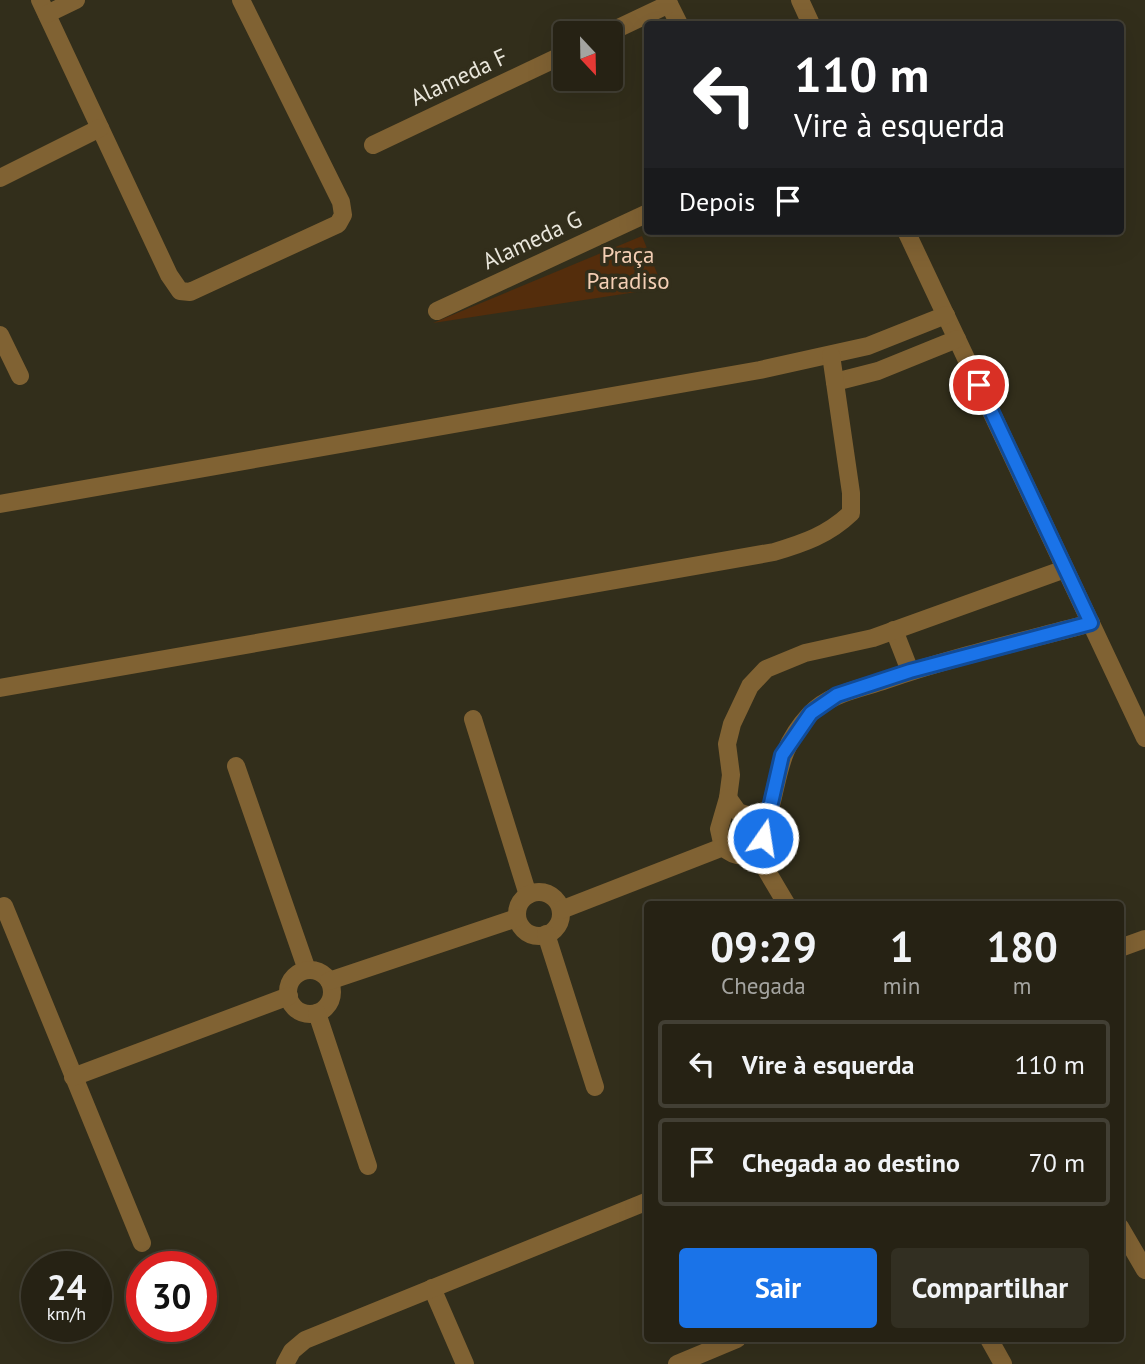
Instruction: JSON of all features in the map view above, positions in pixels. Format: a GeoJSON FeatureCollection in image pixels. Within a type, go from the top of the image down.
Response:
{"type":"FeatureCollection","features":[{"type":"Feature","properties":{"kind":"street"},"geometry":{"type":"LineString","coordinates":[[76,0],[43,7],[169,275],[180,291],[190,292],[338,224],[344,215],[341,202],[241,0]]}},
{"type":"Feature","properties":{"kind":"street"},"geometry":{"type":"LineString","coordinates":[[800,0],[810,21]]}},
{"type":"Feature","properties":{"kind":"street"},"geometry":{"type":"LineString","coordinates":[[623,25],[668,2],[678,21]]}},
{"type":"Feature","properties":{"kind":"street","name":"Alameda F"},"geometry":{"type":"LineString","coordinates":[[373,145],[553,60]]}},
{"type":"Feature","properties":{"kind":"street"},"geometry":{"type":"LineString","coordinates":[[0,178],[100,128]]}},
{"type":"Feature","properties":{"kind":"street","name":"Alameda G"},"geometry":{"type":"LineString","coordinates":[[437,311],[644,215]]}},
{"type":"Feature","properties":{"kind":"street"},"geometry":{"type":"LineString","coordinates":[[908,235],[1145,738]]}},
{"type":"Feature","properties":{"kind":"street"},"geometry":{"type":"LineString","coordinates":[[0,504],[760,370],[868,346],[946,315]]}},
{"type":"Feature","properties":{"kind":"street"},"geometry":{"type":"LineString","coordinates":[[0,335],[20,376]]}},
{"type":"Feature","properties":{"kind":"street"},"geometry":{"type":"LineString","coordinates":[[835,383],[878,371],[957,339]]}},
{"type":"Feature","properties":{"kind":"street"},"geometry":{"type":"LineString","coordinates":[[0,688],[774,552],[808,541],[834,529],[851,513],[851,493],[831,355]]}},
{"type":"Feature","properties":{"kind":"street"},"geometry":{"type":"LineString","coordinates":[[1065,569],[894,630],[805,653],[766,669],[750,686],[732,723],[727,744],[731,775],[719,829],[723,847],[739,856],[755,851],[763,838],[782,755],[811,713],[837,695],[910,671],[1091,623]]}},
{"type":"Feature","properties":{"kind":"street"},"geometry":{"type":"LineString","coordinates":[[894,630],[910,671]]}},
{"type":"Feature","properties":{"kind":"street"},"geometry":{"type":"LineString","coordinates":[[473,719],[528,895]]}},
{"type":"Feature","properties":{"kind":"street"},"geometry":{"type":"LineString","coordinates":[[236,766],[307,970]]}},
{"type":"Feature","properties":{"kind":"street"},"geometry":{"type":"LineString","coordinates":[[728,798],[738,812],[754,817],[770,811]]}},
{"type":"Feature","properties":{"kind":"street"},"geometry":{"type":"LineString","coordinates":[[561,910],[723,847]]}},
{"type":"Feature","properties":{"kind":"street"},"geometry":{"type":"LineString","coordinates":[[755,851],[785,901]]}},
{"type":"Feature","properties":{"kind":"street"},"geometry":{"type":"LineString","coordinates":[[545,892],[552,896],[561,910],[558,925],[546,934],[528,933],[517,918],[517,909],[528,895],[545,892]]}},
{"type":"Feature","properties":{"kind":"street"},"geometry":{"type":"LineString","coordinates":[[5,906],[142,1243]]}},
{"type":"Feature","properties":{"kind":"street"},"geometry":{"type":"LineString","coordinates":[[329,981],[517,918]]}},
{"type":"Feature","properties":{"kind":"street"},"geometry":{"type":"LineString","coordinates":[[546,934],[595,1087]]}},
{"type":"Feature","properties":{"kind":"street"},"geometry":{"type":"LineString","coordinates":[[1124,947],[1145,939]]}},
{"type":"Feature","properties":{"kind":"street"},"geometry":{"type":"LineString","coordinates":[[307,970],[324,975],[329,981],[332,988],[329,1003],[317,1013],[299,1011],[289,996],[293,979],[307,970]]}},
{"type":"Feature","properties":{"kind":"street"},"geometry":{"type":"LineString","coordinates":[[73,1077],[289,996]]}},
{"type":"Feature","properties":{"kind":"street"},"geometry":{"type":"LineString","coordinates":[[317,1013],[368,1166]]}},
{"type":"Feature","properties":{"kind":"street"},"geometry":{"type":"LineString","coordinates":[[285,1364],[292,1351],[305,1340],[644,1203]]}},
{"type":"Feature","properties":{"kind":"street"},"geometry":{"type":"LineString","coordinates":[[1124,1234],[1145,1270]]}},
{"type":"Feature","properties":{"kind":"street"},"geometry":{"type":"LineString","coordinates":[[432,1288],[465,1364]]}},
{"type":"Feature","properties":{"kind":"street"},"geometry":{"type":"LineString","coordinates":[[677,1364],[730,1342]]}},
{"type":"Feature","properties":{"kind":"street"},"geometry":{"type":"LineString","coordinates":[[991,1342],[1003,1364]]}},
{"type":"Feature","properties":{"kind":"green space","name":"Praça Paradiso"},"geometry":{"type":"Polygon","coordinates":[[[642,236],[663,288],[433,323],[642,236]]]}},
{"type":"Feature","properties":{"kind":"route"},"geometry":{"type":"LineString","coordinates":[[763,838],[782,755],[793,735],[811,713],[837,695],[910,671],[1091,623],[979,385]]}}]}
